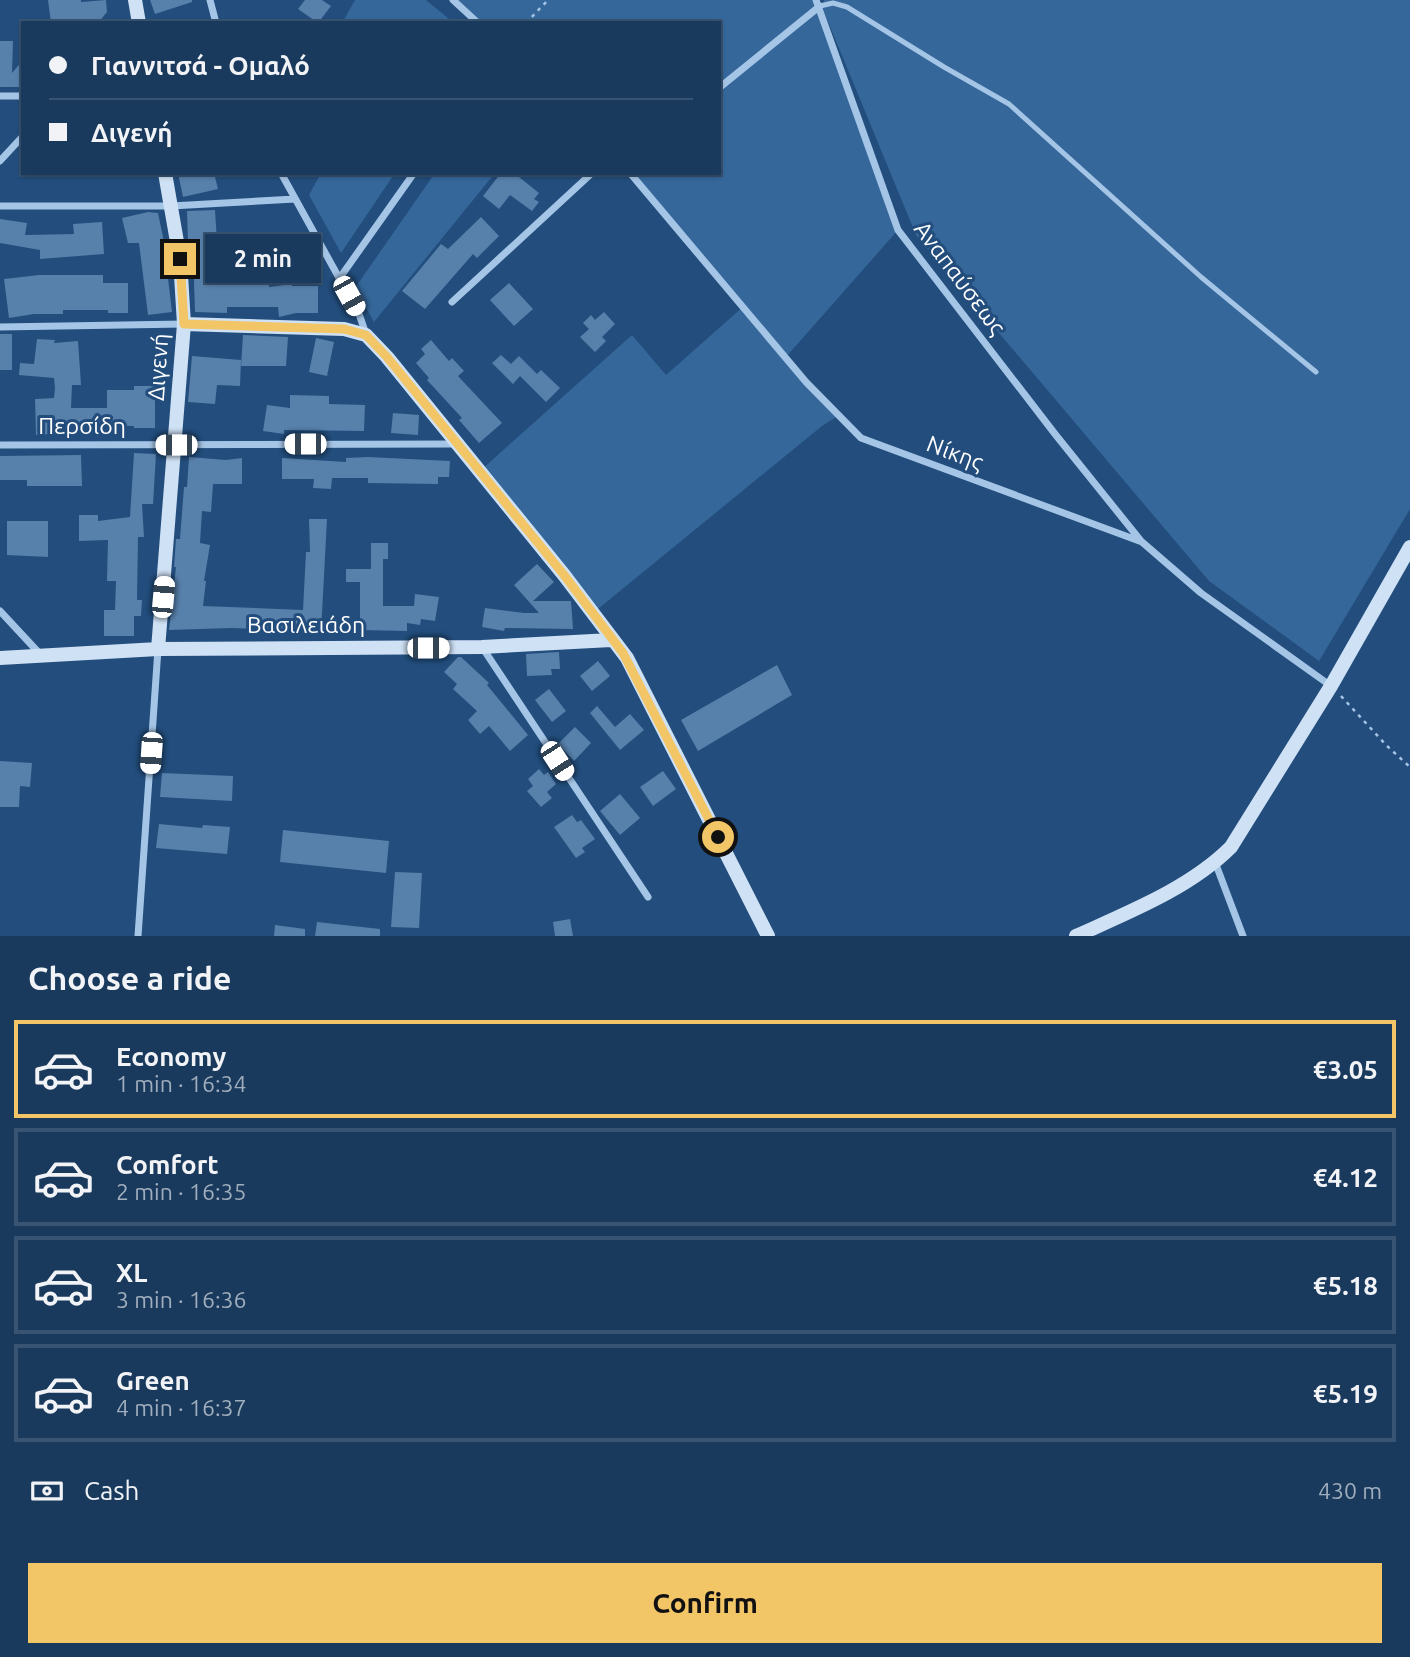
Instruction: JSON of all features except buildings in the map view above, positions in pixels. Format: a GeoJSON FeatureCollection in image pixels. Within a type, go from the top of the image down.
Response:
{"type":"FeatureCollection","features":[{"type":"Feature","properties":{"kind":"street"},"geometry":{"type":"LineString","coordinates":[[135,0],[136,21]]}},
{"type":"Feature","properties":{"kind":"street"},"geometry":{"type":"LineString","coordinates":[[210,0],[215,21]]}},
{"type":"Feature","properties":{"kind":"street"},"geometry":{"type":"LineString","coordinates":[[453,0],[476,21]]}},
{"type":"Feature","properties":{"kind":"street"},"geometry":{"type":"LineString","coordinates":[[721,86],[818,3]]}},
{"type":"Feature","properties":{"kind":"street","name":"Αναπαύσεως"},"geometry":{"type":"LineString","coordinates":[[818,3],[898,230],[1142,542]]}},
{"type":"Feature","properties":{"kind":"street"},"geometry":{"type":"LineString","coordinates":[[0,96],[21,96]]}},
{"type":"Feature","properties":{"kind":"street"},"geometry":{"type":"LineString","coordinates":[[0,161],[21,138]]}},
{"type":"Feature","properties":{"kind":"street","name":"Διγενή"},"geometry":{"type":"LineString","coordinates":[[158,649],[184,324],[180,259],[165,175]]}},
{"type":"Feature","properties":{"kind":"street"},"geometry":{"type":"LineString","coordinates":[[282,175],[359,314],[366,335],[459,444],[564,575],[632,668],[768,936]]}},
{"type":"Feature","properties":{"kind":"street"},"geometry":{"type":"LineString","coordinates":[[339,279],[413,175]]}},
{"type":"Feature","properties":{"kind":"street"},"geometry":{"type":"LineString","coordinates":[[452,302],[590,175]]}},
{"type":"Feature","properties":{"kind":"street","name":"Νίκης"},"geometry":{"type":"LineString","coordinates":[[632,175],[806,382],[861,438],[1142,542],[1201,593],[1331,687]]}},
{"type":"Feature","properties":{"kind":"street"},"geometry":{"type":"LineString","coordinates":[[0,206],[171,206],[295,200]]}},
{"type":"Feature","properties":{"kind":"street"},"geometry":{"type":"LineString","coordinates":[[0,327],[184,324],[344,329],[366,335]]}},
{"type":"Feature","properties":{"kind":"street","name":"Περσίδη"},"geometry":{"type":"LineString","coordinates":[[0,446],[459,444]]}},
{"type":"Feature","properties":{"kind":"street"},"geometry":{"type":"LineString","coordinates":[[1076,936],[1175,887],[1216,862],[1231,847],[1331,687],[1410,547]]}},
{"type":"Feature","properties":{"kind":"street"},"geometry":{"type":"LineString","coordinates":[[0,611],[42,656]]}},
{"type":"Feature","properties":{"kind":"street","name":"Βασιλειάδη"},"geometry":{"type":"LineString","coordinates":[[0,658],[158,649],[482,648],[611,640]]}},
{"type":"Feature","properties":{"kind":"street"},"geometry":{"type":"LineString","coordinates":[[482,648],[648,897]]}},
{"type":"Feature","properties":{"kind":"street"},"geometry":{"type":"LineString","coordinates":[[138,936],[158,649]]}},
{"type":"Feature","properties":{"kind":"street"},"geometry":{"type":"LineString","coordinates":[[1216,862],[1242,936]]}},
{"type":"Feature","properties":{"kind":"lane"},"geometry":{"type":"LineString","coordinates":[[818,3],[847,7],[1009,104],[1201,277],[1316,372]]}},
{"type":"Feature","properties":{"kind":"path"},"geometry":{"type":"LineString","coordinates":[[528,21],[548,0]]}},
{"type":"Feature","properties":{"kind":"path"},"geometry":{"type":"LineString","coordinates":[[1331,687],[1410,767]]}},
{"type":"Feature","properties":{"kind":"shaded area"},"geometry":{"type":"Polygon","coordinates":[[[355,0],[426,0],[452,21],[343,21],[355,0]]]}},
{"type":"Feature","properties":{"kind":"shaded area"},"geometry":{"type":"Polygon","coordinates":[[[453,0],[816,0],[898,230],[786,357],[838,416],[822,426],[593,613],[481,470],[632,335],[666,375],[744,306],[632,175],[721,175],[721,21],[476,21],[453,0]]]}},
{"type":"Feature","properties":{"kind":"shaded area"},"geometry":{"type":"Polygon","coordinates":[[[824,0],[1410,0],[1410,509],[1319,661],[1209,581],[916,235],[822,7],[824,0]]]}},
{"type":"Feature","properties":{"kind":"shaded area"},"geometry":{"type":"Polygon","coordinates":[[[320,175],[394,175],[341,253],[309,195],[320,175]]]}},
{"type":"Feature","properties":{"kind":"shaded area"},"geometry":{"type":"Polygon","coordinates":[[[434,175],[493,175],[374,322],[355,288],[434,175]]]}},
{"type":"Feature","properties":{"kind":"route"},"geometry":{"type":"LineString","coordinates":[[180,259],[184,324],[344,329],[366,335],[387,357],[481,470],[627,658],[718,837]]}}]}
